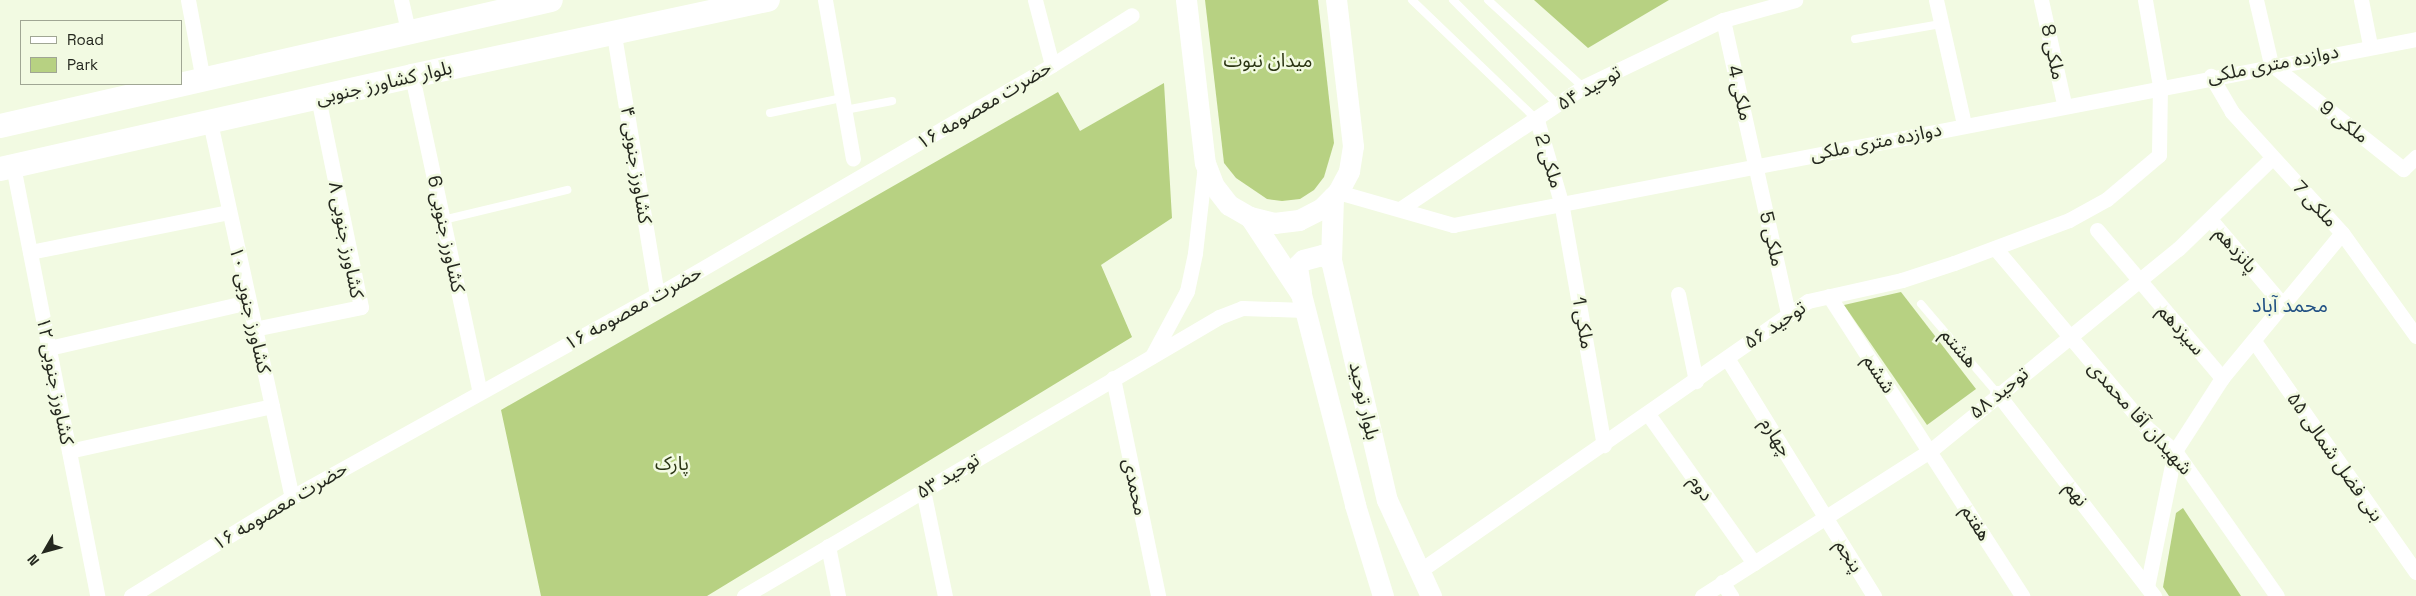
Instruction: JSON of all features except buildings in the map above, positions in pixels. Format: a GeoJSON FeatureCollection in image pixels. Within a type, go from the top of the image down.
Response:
{"type":"FeatureCollection","features":[{"type":"Feature","properties":{"kind":"main road"},"geometry":{"type":"LineString","coordinates":[[182,84],[408,30],[551,0]]}},
{"type":"Feature","properties":{"kind":"main road","name":"بلوار کشاورز جنوبی"},"geometry":{"type":"LineString","coordinates":[[7,168],[412,76],[768,0]]}},
{"type":"Feature","properties":{"kind":"main road"},"geometry":{"type":"LineString","coordinates":[[1186,0],[1205,163],[1214,186],[1224,198],[1250,217],[1274,222],[1299,220],[1321,209],[1336,195],[1349,171],[1353,146],[1336,0]]}},
{"type":"Feature","properties":{"kind":"main road"},"geometry":{"type":"LineString","coordinates":[[1,120],[179,85]]}},
{"type":"Feature","properties":{"kind":"main road","name":"بلوار توحید"},"geometry":{"type":"LineString","coordinates":[[1336,195],[1331,260],[1387,500],[1418,572],[1431,596]]}},
{"type":"Feature","properties":{"kind":"main road","name":"بلوار توحید"},"geometry":{"type":"LineString","coordinates":[[1250,217],[1303,302],[1354,505],[1383,596]]}},
{"type":"Feature","properties":{"kind":"main road"},"geometry":{"type":"LineString","coordinates":[[1303,302],[1297,266],[1303,260],[1322,255],[1331,260]]}},
{"type":"Feature","properties":{"kind":"street"},"geometry":{"type":"LineString","coordinates":[[188,0],[204,80]]}},
{"type":"Feature","properties":{"kind":"street"},"geometry":{"type":"LineString","coordinates":[[401,0],[408,30]]}},
{"type":"Feature","properties":{"kind":"street"},"geometry":{"type":"LineString","coordinates":[[825,0],[853,158]]}},
{"type":"Feature","properties":{"kind":"street"},"geometry":{"type":"LineString","coordinates":[[1035,0],[1052,65]]}},
{"type":"Feature","properties":{"kind":"street","name":"توحید ۵۴"},"geometry":{"type":"LineString","coordinates":[[1400,209],[1537,120],[1583,87],[1723,20],[1795,0]]}},
{"type":"Feature","properties":{"kind":"street"},"geometry":{"type":"LineString","coordinates":[[1936,0],[1964,124]]}},
{"type":"Feature","properties":{"kind":"street","name":"ملکی 8"},"geometry":{"type":"LineString","coordinates":[[2041,0],[2064,104]]}},
{"type":"Feature","properties":{"kind":"street","name":"توحید ۵۶"},"geometry":{"type":"LineString","coordinates":[[1418,572],[1696,381],[1788,312],[1808,301],[1902,280],[2069,220],[2107,199],[2159,155],[2160,86],[2144,0]]}},
{"type":"Feature","properties":{"kind":"street"},"geometry":{"type":"LineString","coordinates":[[2256,0],[2271,64]]}},
{"type":"Feature","properties":{"kind":"street"},"geometry":{"type":"LineString","coordinates":[[2362,0],[2370,45]]}},
{"type":"Feature","properties":{"kind":"street","name":"حضرت معصومه ۱۶"},"geometry":{"type":"LineString","coordinates":[[131,596],[292,497],[657,295],[1052,65],[1132,15]]}},
{"type":"Feature","properties":{"kind":"street","name":"ملکی 4"},"geometry":{"type":"LineString","coordinates":[[1723,20],[1756,166]]}},
{"type":"Feature","properties":{"kind":"street","name":"کشاورز جنوبی ۴"},"geometry":{"type":"LineString","coordinates":[[614,34],[657,295]]}},
{"type":"Feature","properties":{"kind":"street","name":"دوازده متری ملکی"},"geometry":{"type":"LineString","coordinates":[[1336,195],[1400,209],[1454,225],[1561,202],[1756,166],[2064,104],[2370,45],[2416,38]]}},
{"type":"Feature","properties":{"kind":"street","name":"ملکی 9"},"geometry":{"type":"LineString","coordinates":[[2271,64],[2403,169],[2416,157]]}},
{"type":"Feature","properties":{"kind":"street","name":"کشاورز جنوبی 6"},"geometry":{"type":"LineString","coordinates":[[412,76],[480,392]]}},
{"type":"Feature","properties":{"kind":"street","name":"ملکی 7"},"geometry":{"type":"LineString","coordinates":[[2175,451],[2222,378],[2342,233],[2232,112],[2212,76]]}},
{"type":"Feature","properties":{"kind":"street","name":"کشاورز جنوبی ۸"},"geometry":{"type":"LineString","coordinates":[[254,329],[361,307],[318,98]]}},
{"type":"Feature","properties":{"kind":"street","name":"ملکی 2"},"geometry":{"type":"LineString","coordinates":[[1537,120],[1561,202]]}},
{"type":"Feature","properties":{"kind":"street","name":"کشاورز جنوبی ۱۰"},"geometry":{"type":"LineString","coordinates":[[210,122],[228,212],[292,497]]}},
{"type":"Feature","properties":{"kind":"street","name":"توحید ۵۸"},"geometry":{"type":"LineString","coordinates":[[1702,596],[1824,516],[1930,451],[1997,393],[2140,282],[2210,219],[2272,158]]}},
{"type":"Feature","properties":{"kind":"street"},"geometry":{"type":"LineString","coordinates":[[1152,356],[1187,291],[1195,253],[1205,163]]}},
{"type":"Feature","properties":{"kind":"street","name":"ملکی 5"},"geometry":{"type":"LineString","coordinates":[[1756,166],[1788,312]]}},
{"type":"Feature","properties":{"kind":"street","name":"کشاورز جنوبی ۱۲"},"geometry":{"type":"LineString","coordinates":[[7,168],[30,252],[97,596]]}},
{"type":"Feature","properties":{"kind":"street","name":"ملکی 1"},"geometry":{"type":"LineString","coordinates":[[1561,202],[1604,445]]}},
{"type":"Feature","properties":{"kind":"street"},"geometry":{"type":"LineString","coordinates":[[30,252],[228,212]]}},
{"type":"Feature","properties":{"kind":"street","name":"پانزدهم"},"geometry":{"type":"LineString","coordinates":[[2210,219],[2282,304]]}},
{"type":"Feature","properties":{"kind":"street","name":"سیزدهم"},"geometry":{"type":"LineString","coordinates":[[2096,230],[2222,378]]}},
{"type":"Feature","properties":{"kind":"street"},"geometry":{"type":"LineString","coordinates":[[2342,233],[2416,336]]}},
{"type":"Feature","properties":{"kind":"street","name":"شهیدان آقا محمدی"},"geometry":{"type":"LineString","coordinates":[[1995,248],[2068,337],[2146,427],[2175,451],[2277,596]]}},
{"type":"Feature","properties":{"kind":"street"},"geometry":{"type":"LineString","coordinates":[[1678,294],[1696,381]]}},
{"type":"Feature","properties":{"kind":"street","name":"ششم"},"geometry":{"type":"LineString","coordinates":[[1829,296],[1930,451]]}},
{"type":"Feature","properties":{"kind":"street"},"geometry":{"type":"LineString","coordinates":[[48,348],[248,302]]}},
{"type":"Feature","properties":{"kind":"street","name":"توحید ۵۳"},"geometry":{"type":"LineString","coordinates":[[744,596],[1219,317],[1242,308],[1303,302]]}},
{"type":"Feature","properties":{"kind":"street","name":"بنی فضل شمالی ۵۵"},"geometry":{"type":"LineString","coordinates":[[2254,341],[2416,572]]}},
{"type":"Feature","properties":{"kind":"street","name":"چهارم"},"geometry":{"type":"LineString","coordinates":[[1727,358],[1824,516]]}},
{"type":"Feature","properties":{"kind":"street","name":"محمدی"},"geometry":{"type":"LineString","coordinates":[[1113,378],[1158,596]]}},
{"type":"Feature","properties":{"kind":"street","name":"نهم"},"geometry":{"type":"LineString","coordinates":[[1997,393],[2150,591]]}},
{"type":"Feature","properties":{"kind":"street"},"geometry":{"type":"LineString","coordinates":[[69,451],[272,406]]}},
{"type":"Feature","properties":{"kind":"street","name":"دوم"},"geometry":{"type":"LineString","coordinates":[[1648,414],[1754,563]]}},
{"type":"Feature","properties":{"kind":"street","name":"هفتم"},"geometry":{"type":"LineString","coordinates":[[1930,451],[2022,596]]}},
{"type":"Feature","properties":{"kind":"street"},"geometry":{"type":"LineString","coordinates":[[2150,591],[2175,451]]}},
{"type":"Feature","properties":{"kind":"street"},"geometry":{"type":"LineString","coordinates":[[924,490],[945,596]]}},
{"type":"Feature","properties":{"kind":"street","name":"پنجم"},"geometry":{"type":"LineString","coordinates":[[1824,516],[1874,596]]}},
{"type":"Feature","properties":{"kind":"street"},"geometry":{"type":"LineString","coordinates":[[828,546],[838,596]]}},
{"type":"Feature","properties":{"kind":"street"},"geometry":{"type":"LineString","coordinates":[[1722,582],[1731,596]]}},
{"type":"Feature","properties":{"kind":"lane"},"geometry":{"type":"LineString","coordinates":[[1412,0],[1537,120]]}},
{"type":"Feature","properties":{"kind":"lane"},"geometry":{"type":"LineString","coordinates":[[1454,0],[1558,105]]}},
{"type":"Feature","properties":{"kind":"lane"},"geometry":{"type":"LineString","coordinates":[[1488,0],[1583,87]]}},
{"type":"Feature","properties":{"kind":"lane"},"geometry":{"type":"LineString","coordinates":[[1855,39],[1941,24]]}},
{"type":"Feature","properties":{"kind":"lane"},"geometry":{"type":"LineString","coordinates":[[770,113],[843,104],[892,101]]}},
{"type":"Feature","properties":{"kind":"lane"},"geometry":{"type":"LineString","coordinates":[[443,220],[567,190]]}},
{"type":"Feature","properties":{"kind":"lane","name":"هشتم"},"geometry":{"type":"LineString","coordinates":[[1921,304],[1997,393]]}},
{"type":"Feature","properties":{"kind":"green space","name":"میدان نبوت"},"geometry":{"type":"Polygon","coordinates":[[[1205,0],[1318,0],[1334,143],[1324,177],[1314,190],[1300,199],[1282,201],[1267,199],[1236,178],[1224,163],[1205,0]]]}},
{"type":"Feature","properties":{"kind":"green space"},"geometry":{"type":"Polygon","coordinates":[[[1534,0],[1669,0],[1588,48],[1534,0]]]}},
{"type":"Feature","properties":{"kind":"green space","name":"پارک"},"geometry":{"type":"Polygon","coordinates":[[[1164,83],[1172,218],[1101,265],[1132,337],[707,596],[541,596],[501,410],[1058,92],[1080,131],[1164,83]]]}},
{"type":"Feature","properties":{"kind":"green space"},"geometry":{"type":"Polygon","coordinates":[[[1901,292],[1976,389],[1927,425],[1844,305],[1901,292]]]}},
{"type":"Feature","properties":{"kind":"green space"},"geometry":{"type":"Polygon","coordinates":[[[2183,508],[2241,596],[2169,596],[2163,587],[2176,513],[2183,508]]]}},
{"type":"Feature","properties":{"kind":"district","name":"محمد آباد"},"geometry":{"type":"Point","coordinates":[2290,305]}}]}
